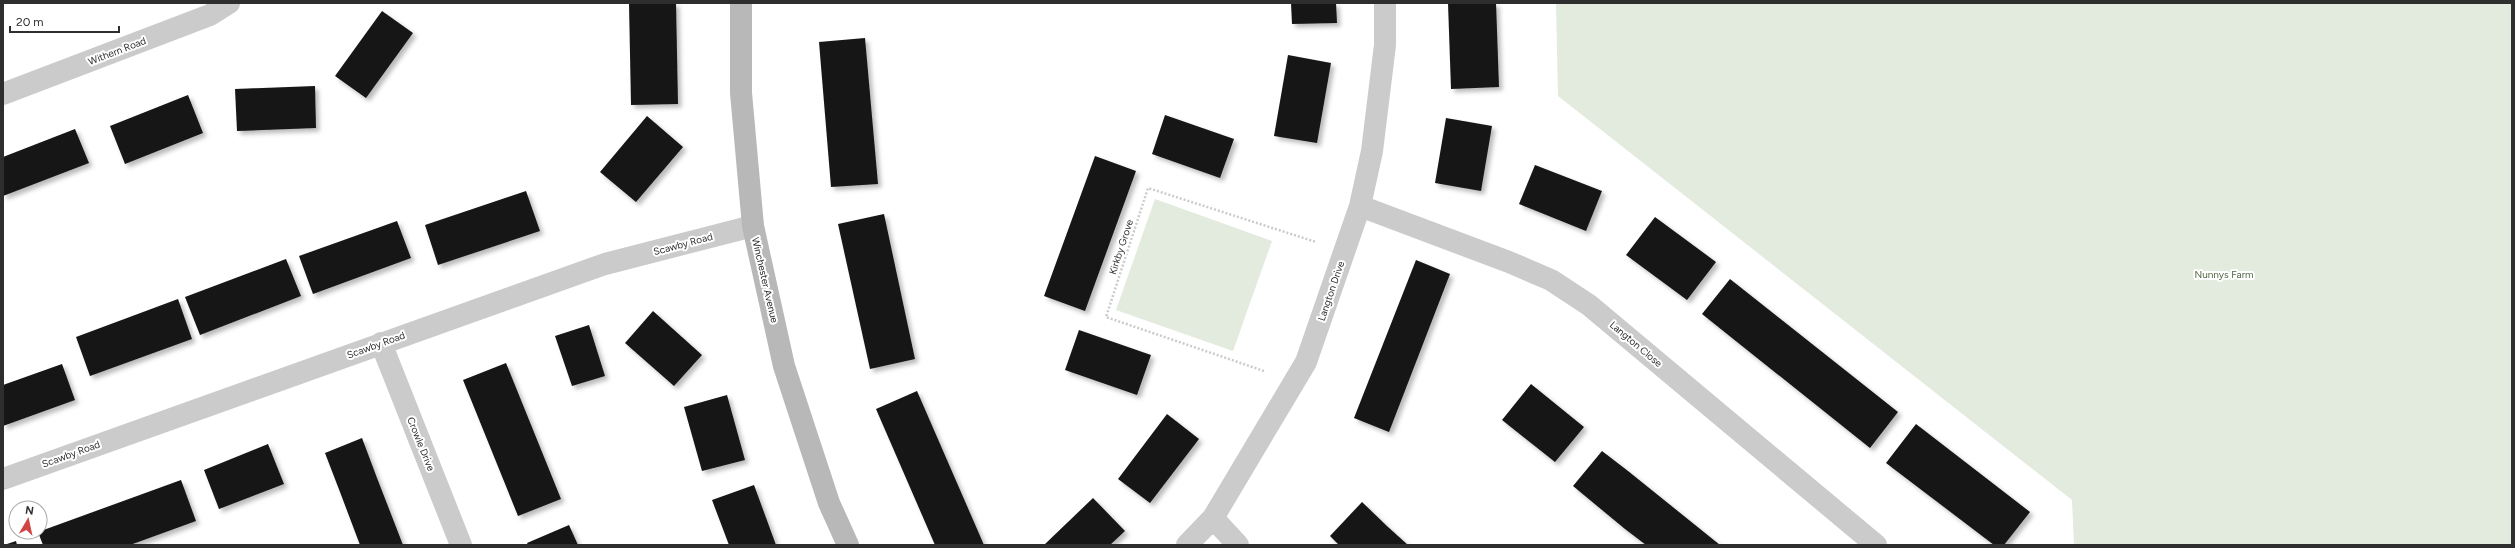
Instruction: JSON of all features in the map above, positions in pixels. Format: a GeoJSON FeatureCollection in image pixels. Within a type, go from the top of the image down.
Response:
{"type":"FeatureCollection","features":[{"type":"Feature","properties":{"kind":"street","name":"Withern Road"},"geometry":{"type":"LineString","coordinates":[[3,94],[210,15],[229,3]]}},
{"type":"Feature","properties":{"kind":"street","name":"Winchester Avenue"},"geometry":{"type":"LineString","coordinates":[[741,3],[741,93],[753,226],[784,366],[830,502],[848,545]]}},
{"type":"Feature","properties":{"kind":"street","name":"Langton Drive"},"geometry":{"type":"LineString","coordinates":[[1187,545],[1213,518],[1306,362],[1360,206],[1372,152],[1380,99],[1385,45],[1385,3]]}},
{"type":"Feature","properties":{"kind":"street","name":"Langton Close"},"geometry":{"type":"LineString","coordinates":[[1360,206],[1509,262],[1551,280],[1589,305],[1876,545]]}},
{"type":"Feature","properties":{"kind":"street","name":"Scawby Road"},"geometry":{"type":"LineString","coordinates":[[3,479],[381,342],[605,264],[753,226]]}},
{"type":"Feature","properties":{"kind":"street","name":"Crowle Drive"},"geometry":{"type":"LineString","coordinates":[[381,342],[461,545]]}},
{"type":"Feature","properties":{"kind":"street"},"geometry":{"type":"LineString","coordinates":[[1213,518],[1238,545]]}},
{"type":"Feature","properties":{"kind":"path","name":"Kirkby Grove"},"geometry":{"type":"LineString","coordinates":[[1296,381],[1106,317],[1148,188],[1345,252]]}},
{"type":"Feature","properties":{"kind":"green space","name":"Nunnys Farm"},"geometry":{"type":"Polygon","coordinates":[[[1556,3],[2512,3],[2512,545],[2074,545],[2072,500],[1558,96],[1556,3]]]}},
{"type":"Feature","properties":{"kind":"green space"},"geometry":{"type":"Polygon","coordinates":[[[1155,199],[1272,241],[1233,351],[1116,310],[1155,199]]]}},
{"type":"Feature","properties":{"kind":"building"},"geometry":{"type":"Polygon","coordinates":[[[629,3],[676,3],[678,104],[631,105],[629,3]]]}},
{"type":"Feature","properties":{"kind":"building"},"geometry":{"type":"Polygon","coordinates":[[[1291,3],[1336,3],[1337,23],[1292,24],[1291,3]]]}},
{"type":"Feature","properties":{"kind":"building"},"geometry":{"type":"Polygon","coordinates":[[[1448,3],[1496,3],[1499,87],[1451,89],[1448,3]]]}},
{"type":"Feature","properties":{"kind":"building"},"geometry":{"type":"Polygon","coordinates":[[[382,11],[413,33],[366,98],[335,76],[382,11]]]}},
{"type":"Feature","properties":{"kind":"building"},"geometry":{"type":"Polygon","coordinates":[[[865,38],[878,184],[831,187],[819,42],[865,38]]]}},
{"type":"Feature","properties":{"kind":"building"},"geometry":{"type":"Polygon","coordinates":[[[1288,55],[1331,63],[1317,143],[1274,136],[1288,55]]]}},
{"type":"Feature","properties":{"kind":"building"},"geometry":{"type":"Polygon","coordinates":[[[315,86],[316,128],[237,131],[235,89],[315,86]]]}},
{"type":"Feature","properties":{"kind":"building"},"geometry":{"type":"Polygon","coordinates":[[[188,95],[203,133],[125,164],[110,126],[188,95]]]}},
{"type":"Feature","properties":{"kind":"building"},"geometry":{"type":"Polygon","coordinates":[[[1165,115],[1234,139],[1220,178],[1152,154],[1165,115]]]}},
{"type":"Feature","properties":{"kind":"building"},"geometry":{"type":"Polygon","coordinates":[[[647,116],[683,147],[636,202],[600,172],[647,116]]]}},
{"type":"Feature","properties":{"kind":"building"},"geometry":{"type":"Polygon","coordinates":[[[1446,118],[1492,126],[1481,191],[1435,183],[1446,118]]]}},
{"type":"Feature","properties":{"kind":"building"},"geometry":{"type":"Polygon","coordinates":[[[75,129],[89,163],[3,196],[3,157],[75,129]]]}},
{"type":"Feature","properties":{"kind":"building"},"geometry":{"type":"Polygon","coordinates":[[[1095,156],[1136,171],[1085,311],[1044,296],[1095,156]]]}},
{"type":"Feature","properties":{"kind":"building"},"geometry":{"type":"Polygon","coordinates":[[[1535,165],[1602,191],[1586,231],[1519,204],[1535,165]]]}},
{"type":"Feature","properties":{"kind":"building"},"geometry":{"type":"Polygon","coordinates":[[[526,191],[540,231],[438,265],[425,225],[526,191]]]}},
{"type":"Feature","properties":{"kind":"building"},"geometry":{"type":"Polygon","coordinates":[[[884,214],[915,359],[870,369],[838,224],[884,214]]]}},
{"type":"Feature","properties":{"kind":"building"},"geometry":{"type":"Polygon","coordinates":[[[1655,217],[1716,262],[1687,300],[1626,255],[1655,217]]]}},
{"type":"Feature","properties":{"kind":"building"},"geometry":{"type":"Polygon","coordinates":[[[397,221],[411,258],[313,294],[299,256],[397,221]]]}},
{"type":"Feature","properties":{"kind":"building"},"geometry":{"type":"Polygon","coordinates":[[[286,259],[301,296],[200,335],[185,297],[286,259]]]}},
{"type":"Feature","properties":{"kind":"building"},"geometry":{"type":"Polygon","coordinates":[[[1416,260],[1450,274],[1389,432],[1354,418],[1416,260]]]}},
{"type":"Feature","properties":{"kind":"building"},"geometry":{"type":"Polygon","coordinates":[[[1730,279],[1898,412],[1870,448],[1702,314],[1730,279]]]}},
{"type":"Feature","properties":{"kind":"building"},"geometry":{"type":"Polygon","coordinates":[[[178,299],[192,339],[90,376],[76,337],[178,299]]]}},
{"type":"Feature","properties":{"kind":"building"},"geometry":{"type":"Polygon","coordinates":[[[653,311],[702,355],[674,386],[625,343],[653,311]]]}},
{"type":"Feature","properties":{"kind":"building"},"geometry":{"type":"Polygon","coordinates":[[[589,325],[605,376],[572,386],[555,336],[589,325]]]}},
{"type":"Feature","properties":{"kind":"building"},"geometry":{"type":"Polygon","coordinates":[[[1079,330],[1151,355],[1137,395],[1065,370],[1079,330]]]}},
{"type":"Feature","properties":{"kind":"building"},"geometry":{"type":"Polygon","coordinates":[[[506,363],[561,499],[518,516],[463,380],[506,363]]]}},
{"type":"Feature","properties":{"kind":"building"},"geometry":{"type":"Polygon","coordinates":[[[62,364],[75,400],[3,426],[3,385],[62,364]]]}},
{"type":"Feature","properties":{"kind":"building"},"geometry":{"type":"Polygon","coordinates":[[[1531,384],[1584,427],[1555,462],[1502,420],[1531,384]]]}},
{"type":"Feature","properties":{"kind":"building"},"geometry":{"type":"Polygon","coordinates":[[[917,391],[984,545],[935,545],[876,409],[917,391]]]}},
{"type":"Feature","properties":{"kind":"building"},"geometry":{"type":"Polygon","coordinates":[[[727,395],[745,460],[702,471],[684,407],[727,395]]]}},
{"type":"Feature","properties":{"kind":"building"},"geometry":{"type":"Polygon","coordinates":[[[1167,414],[1199,439],[1150,503],[1118,479],[1167,414]]]}},
{"type":"Feature","properties":{"kind":"building"},"geometry":{"type":"Polygon","coordinates":[[[1916,424],[2030,512],[2004,545],[1994,545],[1886,463],[1916,424]]]}},
{"type":"Feature","properties":{"kind":"building"},"geometry":{"type":"Polygon","coordinates":[[[362,438],[403,545],[360,545],[325,453],[362,438]]]}},
{"type":"Feature","properties":{"kind":"building"},"geometry":{"type":"Polygon","coordinates":[[[268,444],[284,484],[219,509],[204,470],[268,444]]]}},
{"type":"Feature","properties":{"kind":"building"},"geometry":{"type":"Polygon","coordinates":[[[1602,451],[1720,545],[1646,545],[1625,529],[1573,486],[1602,451]]]}},
{"type":"Feature","properties":{"kind":"building"},"geometry":{"type":"Polygon","coordinates":[[[181,480],[196,521],[130,545],[43,545],[41,540],[48,540],[48,528],[181,480]]]}},
{"type":"Feature","properties":{"kind":"building"},"geometry":{"type":"Polygon","coordinates":[[[754,485],[776,545],[729,545],[712,500],[754,485]]]}},
{"type":"Feature","properties":{"kind":"building"},"geometry":{"type":"Polygon","coordinates":[[[1093,498],[1125,531],[1110,545],[1044,545],[1093,498]]]}},
{"type":"Feature","properties":{"kind":"building"},"geometry":{"type":"Polygon","coordinates":[[[1362,502],[1408,545],[1339,545],[1330,536],[1362,502]]]}},
{"type":"Feature","properties":{"kind":"building"},"geometry":{"type":"Polygon","coordinates":[[[569,525],[578,545],[528,545],[527,543],[569,525]]]}},
{"type":"Feature","properties":{"kind":"building"},"geometry":{"type":"Polygon","coordinates":[[[16,541],[17,545],[4,545],[16,541]]]}}]}
